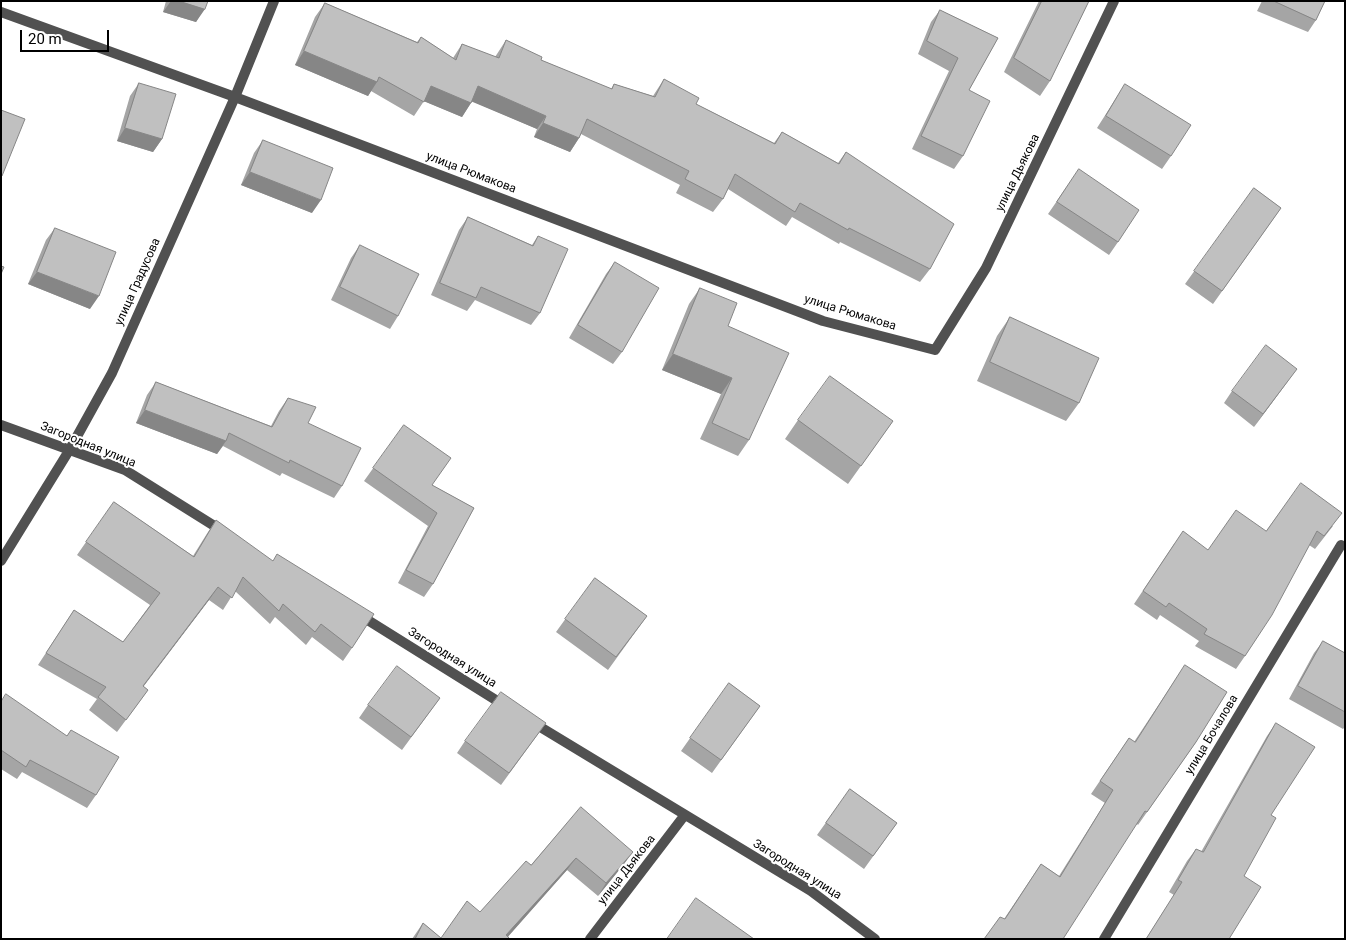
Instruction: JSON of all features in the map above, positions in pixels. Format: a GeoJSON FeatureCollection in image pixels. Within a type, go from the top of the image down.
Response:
{"type":"FeatureCollection","features":[{"type":"Feature","properties":{"kind":"street","name":"улица Градусова"},"geometry":{"type":"LineString","coordinates":[[1,561],[70,448],[112,373],[234,97],[274,1]]}},
{"type":"Feature","properties":{"kind":"street","name":"улица Дьякова"},"geometry":{"type":"LineString","coordinates":[[935,350],[986,268],[1114,1]]}},
{"type":"Feature","properties":{"kind":"street","name":"улица Рюмакова"},"geometry":{"type":"LineString","coordinates":[[1,12],[234,97],[824,321],[935,350]]}},
{"type":"Feature","properties":{"kind":"street","name":"Загородная улица"},"geometry":{"type":"LineString","coordinates":[[1,425],[70,448],[125,470],[235,538]]}},
{"type":"Feature","properties":{"kind":"street","name":"улица Бочалова"},"geometry":{"type":"LineString","coordinates":[[1104,939],[1341,545]]}},
{"type":"Feature","properties":{"kind":"street","name":"Загородная улица"},"geometry":{"type":"LineString","coordinates":[[345,607],[684,816],[811,891],[876,939]]}},
{"type":"Feature","properties":{"kind":"street","name":"улица Дьякова"},"geometry":{"type":"LineString","coordinates":[[590,939],[684,816]]}},
{"type":"Feature","properties":{"kind":"building"},"geometry":{"type":"Polygon","coordinates":[[[179,1],[208,1],[205,9],[179,1]]]}},
{"type":"Feature","properties":{"kind":"building"},"geometry":{"type":"Polygon","coordinates":[[[1042,1],[1089,1],[1050,81],[1014,58],[1042,1]]]}},
{"type":"Feature","properties":{"kind":"building"},"geometry":{"type":"Polygon","coordinates":[[[1274,1],[1325,1],[1316,20],[1274,1]]]}},
{"type":"Feature","properties":{"kind":"building"},"geometry":{"type":"Polygon","coordinates":[[[325,3],[418,43],[421,37],[456,60],[462,44],[499,58],[506,40],[542,57],[541,60],[612,89],[614,84],[655,97],[664,79],[699,98],[696,104],[775,144],[782,132],[839,164],[846,152],[954,224],[930,269],[849,228],[848,230],[800,203],[795,212],[735,174],[723,199],[685,179],[689,171],[587,119],[579,138],[543,123],[546,116],[478,86],[471,103],[431,86],[424,102],[379,77],[377,82],[304,51],[325,3]]]}},
{"type":"Feature","properties":{"kind":"building"},"geometry":{"type":"Polygon","coordinates":[[[940,10],[998,38],[969,90],[990,101],[963,156],[921,136],[958,58],[927,41],[940,10]]]}},
{"type":"Feature","properties":{"kind":"building"},"geometry":{"type":"Polygon","coordinates":[[[139,83],[176,94],[162,139],[125,128],[139,83]]]}},
{"type":"Feature","properties":{"kind":"building"},"geometry":{"type":"Polygon","coordinates":[[[1125,84],[1191,125],[1171,156],[1106,116],[1125,84]]]}},
{"type":"Feature","properties":{"kind":"building"},"geometry":{"type":"Polygon","coordinates":[[[1,110],[25,119],[2,176],[1,175],[1,110]]]}},
{"type":"Feature","properties":{"kind":"building"},"geometry":{"type":"Polygon","coordinates":[[[263,140],[333,168],[321,200],[250,172],[263,140]]]}},
{"type":"Feature","properties":{"kind":"building"},"geometry":{"type":"Polygon","coordinates":[[[1079,169],[1139,210],[1118,242],[1057,202],[1079,169]]]}},
{"type":"Feature","properties":{"kind":"building"},"geometry":{"type":"Polygon","coordinates":[[[1254,188],[1281,208],[1222,291],[1194,271],[1254,188]]]}},
{"type":"Feature","properties":{"kind":"building"},"geometry":{"type":"Polygon","coordinates":[[[468,217],[533,246],[538,236],[568,249],[540,313],[481,287],[476,298],[440,283],[468,217]]]}},
{"type":"Feature","properties":{"kind":"building"},"geometry":{"type":"Polygon","coordinates":[[[55,228],[116,252],[99,296],[37,272],[55,228]]]}},
{"type":"Feature","properties":{"kind":"building"},"geometry":{"type":"Polygon","coordinates":[[[360,245],[419,274],[398,316],[340,287],[360,245]]]}},
{"type":"Feature","properties":{"kind":"building"},"geometry":{"type":"Polygon","coordinates":[[[615,262],[659,288],[622,352],[578,325],[615,262]]]}},
{"type":"Feature","properties":{"kind":"building"},"geometry":{"type":"Polygon","coordinates":[[[700,288],[737,303],[728,326],[789,353],[749,440],[712,423],[732,378],[673,354],[700,288]]]}},
{"type":"Feature","properties":{"kind":"building"},"geometry":{"type":"Polygon","coordinates":[[[1010,317],[1099,358],[1079,403],[990,362],[1010,317]]]}},
{"type":"Feature","properties":{"kind":"building"},"geometry":{"type":"Polygon","coordinates":[[[1266,345],[1297,369],[1263,414],[1232,391],[1266,345]]]}},
{"type":"Feature","properties":{"kind":"building"},"geometry":{"type":"Polygon","coordinates":[[[830,376],[893,421],[861,466],[798,420],[830,376]]]}},
{"type":"Feature","properties":{"kind":"building"},"geometry":{"type":"Polygon","coordinates":[[[156,382],[272,427],[288,398],[316,407],[308,423],[361,448],[342,486],[290,460],[289,463],[229,433],[226,441],[145,410],[156,382]]]}},
{"type":"Feature","properties":{"kind":"building"},"geometry":{"type":"Polygon","coordinates":[[[404,425],[451,458],[432,485],[474,508],[433,584],[406,570],[437,513],[373,468],[404,425]]]}},
{"type":"Feature","properties":{"kind":"building"},"geometry":{"type":"Polygon","coordinates":[[[1301,483],[1342,513],[1324,536],[1317,531],[1272,615],[1245,656],[1204,634],[1207,629],[1169,603],[1166,607],[1143,591],[1183,531],[1208,550],[1236,510],[1266,531],[1301,483]]]}},
{"type":"Feature","properties":{"kind":"building"},"geometry":{"type":"Polygon","coordinates":[[[114,502],[194,557],[216,520],[273,561],[277,554],[374,614],[352,648],[321,624],[315,632],[283,604],[279,611],[243,577],[232,598],[218,587],[143,686],[148,690],[126,720],[98,697],[106,687],[46,653],[74,610],[123,642],[160,593],[86,542],[114,502]]]}},
{"type":"Feature","properties":{"kind":"building"},"geometry":{"type":"Polygon","coordinates":[[[595,578],[647,616],[616,657],[565,619],[595,578]]]}},
{"type":"Feature","properties":{"kind":"building"},"geometry":{"type":"Polygon","coordinates":[[[1323,641],[1345,653],[1345,712],[1298,686],[1323,641]]]}},
{"type":"Feature","properties":{"kind":"building"},"geometry":{"type":"Polygon","coordinates":[[[1185,665],[1227,692],[1196,742],[1147,812],[1145,811],[1063,939],[984,939],[1000,917],[1005,919],[1041,864],[1060,877],[1113,790],[1100,781],[1129,738],[1135,742],[1185,665]]]}},
{"type":"Feature","properties":{"kind":"building"},"geometry":{"type":"Polygon","coordinates":[[[397,666],[440,698],[411,737],[368,705],[397,666]]]}},
{"type":"Feature","properties":{"kind":"building"},"geometry":{"type":"Polygon","coordinates":[[[729,683],[760,706],[721,760],[690,738],[729,683]]]}},
{"type":"Feature","properties":{"kind":"building"},"geometry":{"type":"Polygon","coordinates":[[[501,692],[546,723],[509,773],[465,741],[501,692]]]}},
{"type":"Feature","properties":{"kind":"building"},"geometry":{"type":"Polygon","coordinates":[[[6,694],[67,736],[71,730],[119,757],[96,795],[30,760],[26,767],[1,750],[1,702],[6,694]]]}},
{"type":"Feature","properties":{"kind":"building"},"geometry":{"type":"Polygon","coordinates":[[[1276,723],[1315,747],[1271,815],[1276,818],[1244,876],[1261,887],[1229,939],[1146,939],[1182,882],[1178,880],[1196,849],[1203,852],[1276,723]]]}},
{"type":"Feature","properties":{"kind":"building"},"geometry":{"type":"Polygon","coordinates":[[[850,789],[897,823],[873,856],[826,823],[850,789]]]}},
{"type":"Feature","properties":{"kind":"building"},"geometry":{"type":"Polygon","coordinates":[[[581,807],[633,852],[606,883],[576,858],[506,935],[510,939],[415,939],[423,923],[441,938],[467,901],[480,912],[526,861],[531,865],[581,807]]]}},
{"type":"Feature","properties":{"kind":"building"},"geometry":{"type":"Polygon","coordinates":[[[696,898],[754,939],[667,939],[696,898]]]}}]}
